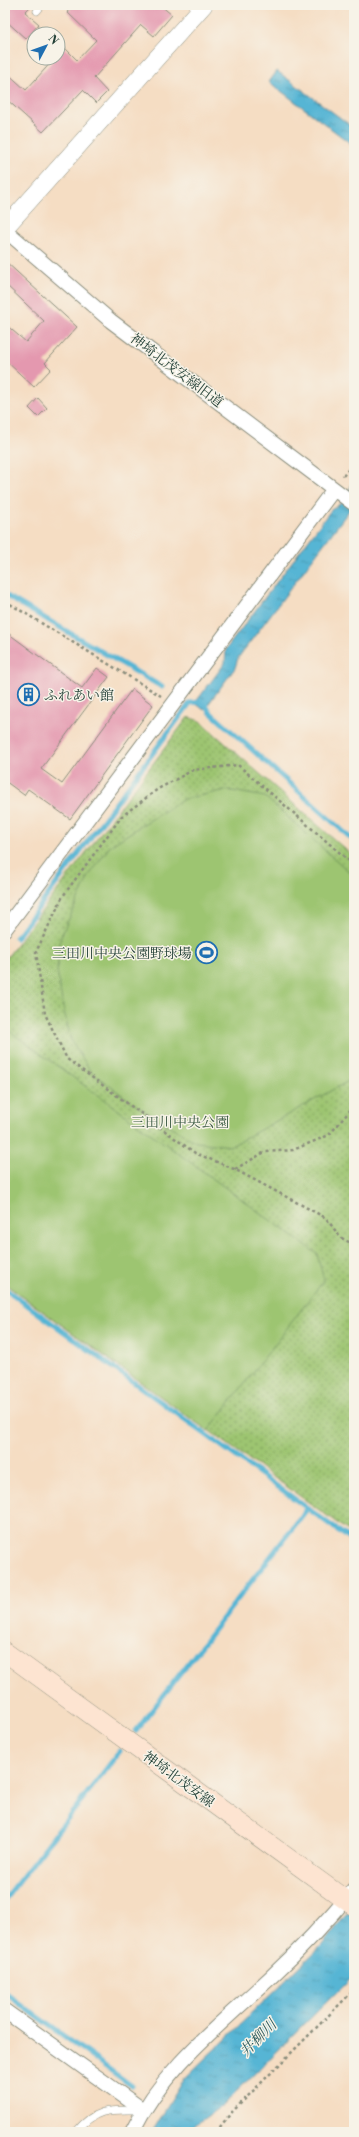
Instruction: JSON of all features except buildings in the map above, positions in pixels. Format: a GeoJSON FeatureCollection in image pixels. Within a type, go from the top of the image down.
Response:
{"type":"FeatureCollection","features":[{"type":"Feature","properties":{"kind":"main road","name":"神埼北茂安線"},"geometry":{"type":"LineString","coordinates":[[5,1652],[351,1898]]}},
{"type":"Feature","properties":{"kind":"street","name":"神埼北茂安線旧道"},"geometry":{"type":"LineString","coordinates":[[199,7],[5,229],[111,321],[344,496]]}},
{"type":"Feature","properties":{"kind":"street"},"geometry":{"type":"LineString","coordinates":[[5,929],[173,704],[344,496]]}},
{"type":"Feature","properties":{"kind":"street"},"geometry":{"type":"LineString","coordinates":[[132,2132],[143,2110],[180,2061],[272,1976],[351,1898]]}},
{"type":"Feature","properties":{"kind":"street"},"geometry":{"type":"LineString","coordinates":[[5,2011],[143,2110]]}},
{"type":"Feature","properties":{"kind":"lane"},"geometry":{"type":"LineString","coordinates":[[76,2132],[85,2121],[108,2109],[143,2110]]}},
{"type":"Feature","properties":{"kind":"path"},"geometry":{"type":"LineString","coordinates":[[5,601],[173,704]]}},
{"type":"Feature","properties":{"kind":"path"},"geometry":{"type":"LineString","coordinates":[[354,865],[238,765],[193,770],[158,789],[122,816],[63,896],[36,952],[46,1014],[67,1059],[195,1153],[234,1169],[326,1218],[340,1237],[354,1245]]}},
{"type":"Feature","properties":{"kind":"path"},"geometry":{"type":"LineString","coordinates":[[234,1169],[265,1152],[293,1150],[328,1135],[354,1106]]}},
{"type":"Feature","properties":{"kind":"path"},"geometry":{"type":"LineString","coordinates":[[216,2132],[231,2113],[354,1990]]}},
{"type":"Feature","properties":{"kind":"green space","name":"三田川中央公園"},"geometry":{"type":"Polygon","coordinates":[[[188,717],[200,721],[354,857],[354,1535],[5,1284],[5,960],[188,717]]]}},
{"type":"Feature","properties":{"kind":"green space","name":"三田川中央公園野球場"},"geometry":{"type":"Polygon","coordinates":[[[227,790],[265,797],[354,876],[354,1078],[231,1146],[196,1142],[140,1108],[91,1072],[71,1040],[63,1007],[57,970],[61,936],[89,876],[110,846],[184,799],[227,790]]]}},
{"type":"Feature","properties":{"kind":"green space"},"geometry":{"type":"Polygon","coordinates":[[[5,1028],[317,1254],[324,1280],[208,1431],[5,1284],[5,1028]]]}},
{"type":"Feature","properties":{"kind":"water"},"geometry":{"type":"Polygon","coordinates":[[[277,71],[354,128],[354,146],[269,82],[277,71]]]}},
{"type":"Feature","properties":{"kind":"water"},"geometry":{"type":"Polygon","coordinates":[[[354,479],[354,504],[238,658],[235,668],[204,710],[195,703],[225,663],[226,649],[331,510],[344,500],[354,479]]]}},
{"type":"Feature","properties":{"kind":"water","name":"井柳川"},"geometry":{"type":"Polygon","coordinates":[[[354,1905],[354,1975],[224,2104],[195,2125],[191,2132],[152,2132],[185,2078],[322,1945],[354,1905]]]}},
{"type":"Feature","properties":{"kind":"waterway"},"geometry":{"type":"LineString","coordinates":[[5,595],[162,687]]}},
{"type":"Feature","properties":{"kind":"waterway"},"geometry":{"type":"LineString","coordinates":[[16,938],[190,703],[200,702]]}},
{"type":"Feature","properties":{"kind":"waterway"},"geometry":{"type":"LineString","coordinates":[[204,702],[210,712],[354,841]]}},
{"type":"Feature","properties":{"kind":"waterway"},"geometry":{"type":"LineString","coordinates":[[5,1289],[354,1542]]}},
{"type":"Feature","properties":{"kind":"waterway"},"geometry":{"type":"LineString","coordinates":[[136,1731],[308,1508]]}},
{"type":"Feature","properties":{"kind":"waterway"},"geometry":{"type":"LineString","coordinates":[[5,1899],[120,1751]]}},
{"type":"Feature","properties":{"kind":"waterway"},"geometry":{"type":"LineString","coordinates":[[5,1993],[132,2086]]}},
{"type":"Feature","properties":{"kind":"place","name":"ふれあい館"},"geometry":{"type":"Point","coordinates":[28,695]}},
{"type":"Feature","properties":{"kind":"place","name":"三田川中央公園野球場"},"geometry":{"type":"Point","coordinates":[207,953]}}]}
